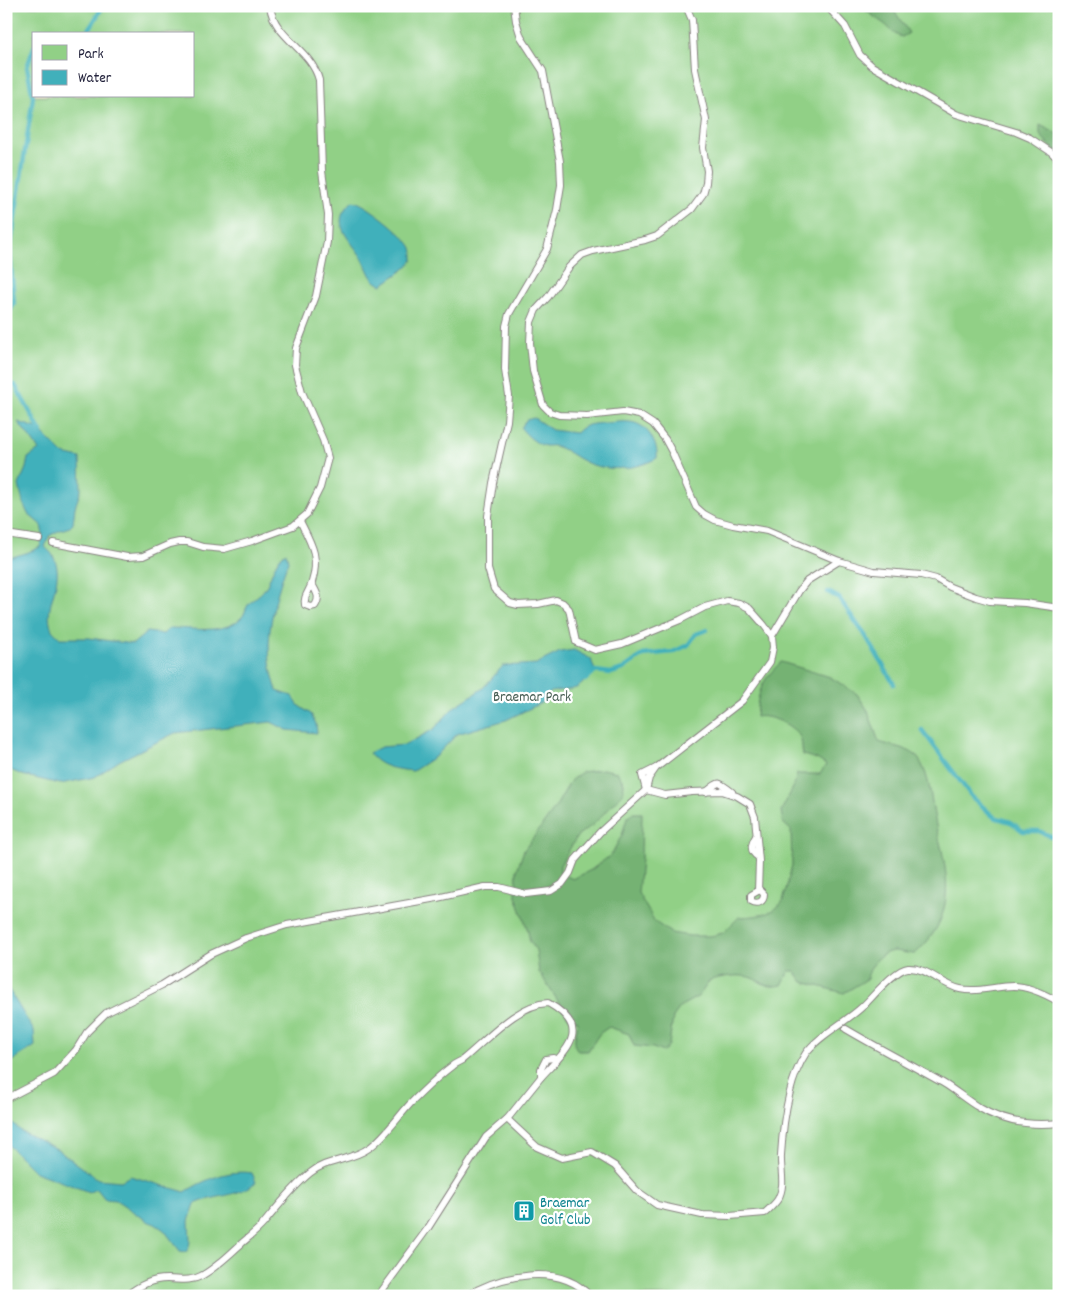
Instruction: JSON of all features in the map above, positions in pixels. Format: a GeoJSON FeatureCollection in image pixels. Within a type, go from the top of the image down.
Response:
{"type":"FeatureCollection","features":[{"type":"Feature","properties":{"kind":"lane"},"geometry":{"type":"LineString","coordinates":[[53,543],[127,557],[143,556],[170,544],[180,542],[214,549],[224,549],[293,526],[307,514],[316,496],[327,465],[326,448],[305,400],[295,365],[296,348],[316,296],[327,242],[328,215],[322,172],[320,95],[317,73],[307,57],[277,27],[272,19],[270,6]]}},
{"type":"Feature","properties":{"kind":"lane"},"geometry":{"type":"LineString","coordinates":[[514,6],[521,37],[543,71],[560,161],[561,185],[547,249],[510,314],[506,326],[507,421],[493,482],[488,516],[488,569],[494,588],[510,603],[518,605],[538,604],[556,600],[563,603],[570,609],[576,642],[595,650],[622,644],[680,620],[705,607],[727,601],[739,603],[749,608],[772,636],[773,647],[770,662],[742,701],[656,768],[642,775],[646,790]]}},
{"type":"Feature","properties":{"kind":"lane"},"geometry":{"type":"LineString","coordinates":[[686,6],[692,20],[695,69],[706,120],[703,148],[707,171],[703,194],[692,209],[657,236],[593,251],[582,255],[568,267],[548,297],[536,310],[531,322],[530,343],[533,371],[543,405],[550,412],[558,415],[588,416],[623,412],[639,415],[654,424],[665,439],[692,500],[696,507],[704,514],[733,525],[767,531],[839,560],[874,571],[921,575],[936,579],[950,587],[976,597],[990,600],[1059,608]]}},
{"type":"Feature","properties":{"kind":"lane"},"geometry":{"type":"LineString","coordinates":[[827,6],[845,26],[860,55],[872,66],[956,114],[1030,138],[1051,152],[1059,160]]}},
{"type":"Feature","properties":{"kind":"lane"},"geometry":{"type":"LineString","coordinates":[[300,521],[310,539],[314,553],[312,584]]}},
{"type":"Feature","properties":{"kind":"lane"},"geometry":{"type":"LineString","coordinates":[[6,534],[39,539]]}},
{"type":"Feature","properties":{"kind":"lane"},"geometry":{"type":"LineString","coordinates":[[772,636],[807,580],[839,560]]}},
{"type":"Feature","properties":{"kind":"lane"},"geometry":{"type":"LineString","coordinates":[[646,790],[665,795],[722,791],[737,796],[750,804],[755,817],[758,891]]}},
{"type":"Feature","properties":{"kind":"lane"},"geometry":{"type":"LineString","coordinates":[[6,1100],[54,1074],[106,1013],[162,985],[211,954],[246,938],[264,934],[287,925],[437,898],[486,887],[499,887],[526,894],[551,891],[562,884],[570,873],[575,860],[595,838],[646,790]]}},
{"type":"Feature","properties":{"kind":"lane"},"geometry":{"type":"LineString","coordinates":[[507,1119],[537,1147],[562,1158],[592,1152],[616,1166],[637,1191],[657,1205],[702,1215],[730,1216],[765,1213],[778,1200],[783,1184],[781,1155],[788,1098],[794,1075],[807,1051],[823,1036],[850,1017],[896,974],[906,968],[918,969],[948,986],[975,991],[1013,986],[1029,988],[1059,1002]]}},
{"type":"Feature","properties":{"kind":"lane"},"geometry":{"type":"LineString","coordinates":[[126,1296],[144,1284],[155,1280],[199,1278],[213,1269],[263,1224],[282,1200],[310,1173],[328,1163],[340,1161],[369,1148],[421,1093],[508,1021],[538,1003],[548,1002],[555,1006],[569,1018],[573,1026],[572,1040],[567,1049],[557,1060],[553,1058],[546,1059],[541,1069],[541,1077],[507,1119],[486,1137],[428,1228],[378,1296]]}},
{"type":"Feature","properties":{"kind":"lane"},"geometry":{"type":"LineString","coordinates":[[846,1029],[945,1084],[976,1107],[993,1116],[1015,1122],[1044,1125],[1059,1123]]}},
{"type":"Feature","properties":{"kind":"lane"},"geometry":{"type":"LineString","coordinates":[[466,1296],[476,1290],[515,1277],[544,1274],[564,1278],[586,1291],[590,1296]]}},
{"type":"Feature","properties":{"kind":"green space","name":"Braemar Park"},"geometry":{"type":"Polygon","coordinates":[[[6,6],[1059,6],[1059,1296],[6,1296],[6,6]]]}},
{"type":"Feature","properties":{"kind":"green space"},"geometry":{"type":"Polygon","coordinates":[[[860,6],[891,6],[909,33],[902,37],[896,34],[860,6]]]}},
{"type":"Feature","properties":{"kind":"green space"},"geometry":{"type":"Polygon","coordinates":[[[1040,125],[1059,135],[1059,155],[1040,135],[1040,125]]]}},
{"type":"Feature","properties":{"kind":"green space"},"geometry":{"type":"Polygon","coordinates":[[[781,662],[830,677],[857,694],[867,709],[879,742],[910,752],[918,758],[928,780],[946,875],[946,901],[939,923],[933,934],[915,954],[894,951],[884,954],[873,965],[867,979],[844,993],[803,982],[795,971],[789,971],[782,985],[776,986],[768,986],[745,976],[730,976],[710,980],[699,996],[681,1006],[673,1017],[669,1045],[663,1052],[653,1048],[634,1046],[629,1034],[609,1027],[600,1033],[588,1051],[578,1051],[574,1044],[578,1021],[569,1018],[539,972],[536,950],[530,942],[516,896],[517,870],[524,850],[555,808],[571,780],[582,772],[603,769],[617,772],[624,783],[623,794],[594,824],[578,835],[560,865],[560,873],[573,879],[591,870],[611,855],[622,835],[627,818],[633,813],[642,813],[638,893],[655,922],[671,933],[690,936],[711,936],[723,933],[739,917],[763,914],[774,910],[783,901],[792,865],[791,830],[783,823],[781,811],[793,788],[797,774],[820,774],[826,765],[817,759],[803,755],[801,739],[788,725],[768,717],[756,717],[762,686],[781,662]]]}},
{"type":"Feature","properties":{"kind":"water"},"geometry":{"type":"Polygon","coordinates":[[[353,201],[367,207],[385,220],[412,248],[413,260],[406,268],[382,285],[374,280],[343,230],[342,216],[345,209],[353,201]]]}},
{"type":"Feature","properties":{"kind":"water"},"geometry":{"type":"Polygon","coordinates":[[[534,418],[552,430],[576,433],[585,426],[592,424],[636,423],[651,436],[657,449],[657,458],[631,467],[612,468],[594,465],[558,447],[539,444],[532,439],[521,428],[526,420],[534,418]]]}},
{"type":"Feature","properties":{"kind":"water"},"geometry":{"type":"Polygon","coordinates":[[[18,422],[37,428],[63,454],[80,458],[81,490],[75,507],[73,524],[49,536],[45,547],[57,565],[56,584],[49,612],[52,630],[60,638],[89,638],[133,644],[147,632],[163,634],[170,628],[217,629],[226,627],[242,617],[248,605],[265,588],[276,563],[286,552],[288,561],[276,598],[271,623],[269,648],[271,668],[277,691],[292,696],[299,706],[311,714],[316,724],[317,733],[287,730],[271,722],[175,733],[119,761],[95,777],[60,784],[22,775],[6,768],[6,559],[40,547],[43,535],[41,525],[28,514],[23,503],[19,485],[28,458],[39,450],[18,422]]]}},
{"type":"Feature","properties":{"kind":"water"},"geometry":{"type":"Polygon","coordinates":[[[574,650],[591,659],[595,671],[578,687],[551,692],[541,703],[506,720],[457,734],[436,756],[413,771],[383,765],[369,753],[381,747],[405,745],[434,729],[454,707],[482,689],[503,666],[536,664],[560,652],[574,650]]]}},
{"type":"Feature","properties":{"kind":"water"},"geometry":{"type":"Polygon","coordinates":[[[6,985],[34,1031],[35,1046],[6,1065],[6,985]]]}},
{"type":"Feature","properties":{"kind":"water"},"geometry":{"type":"Polygon","coordinates":[[[6,1118],[21,1131],[57,1149],[98,1179],[121,1181],[130,1176],[185,1192],[200,1183],[226,1174],[252,1173],[256,1182],[250,1187],[235,1193],[195,1204],[189,1221],[189,1247],[186,1252],[180,1251],[164,1230],[116,1200],[105,1199],[97,1189],[89,1192],[35,1172],[6,1143],[6,1118]]]}},
{"type":"Feature","properties":{"kind":"waterway"},"geometry":{"type":"LineString","coordinates":[[88,32],[103,6]]}},
{"type":"Feature","properties":{"kind":"waterway"},"geometry":{"type":"LineString","coordinates":[[32,53],[27,67],[32,92]]}},
{"type":"Feature","properties":{"kind":"waterway"},"geometry":{"type":"LineString","coordinates":[[6,318],[14,304],[10,251],[33,98]]}},
{"type":"Feature","properties":{"kind":"waterway"},"geometry":{"type":"LineString","coordinates":[[6,384],[15,385],[41,432]]}},
{"type":"Feature","properties":{"kind":"waterway"},"geometry":{"type":"LineString","coordinates":[[828,592],[839,598],[867,638],[894,684]]}},
{"type":"Feature","properties":{"kind":"waterway"},"geometry":{"type":"LineString","coordinates":[[580,678],[585,680],[595,671],[611,673],[623,669],[643,655],[673,652],[688,645],[696,634],[707,630]]}},
{"type":"Feature","properties":{"kind":"waterway"},"geometry":{"type":"LineString","coordinates":[[922,730],[972,797],[994,817],[1011,822],[1023,831],[1039,831],[1059,840]]}},
{"type":"Feature","properties":{"kind":"place","name":"Braemar Golf Club"},"geometry":{"type":"Point","coordinates":[524,1211]}}]}
